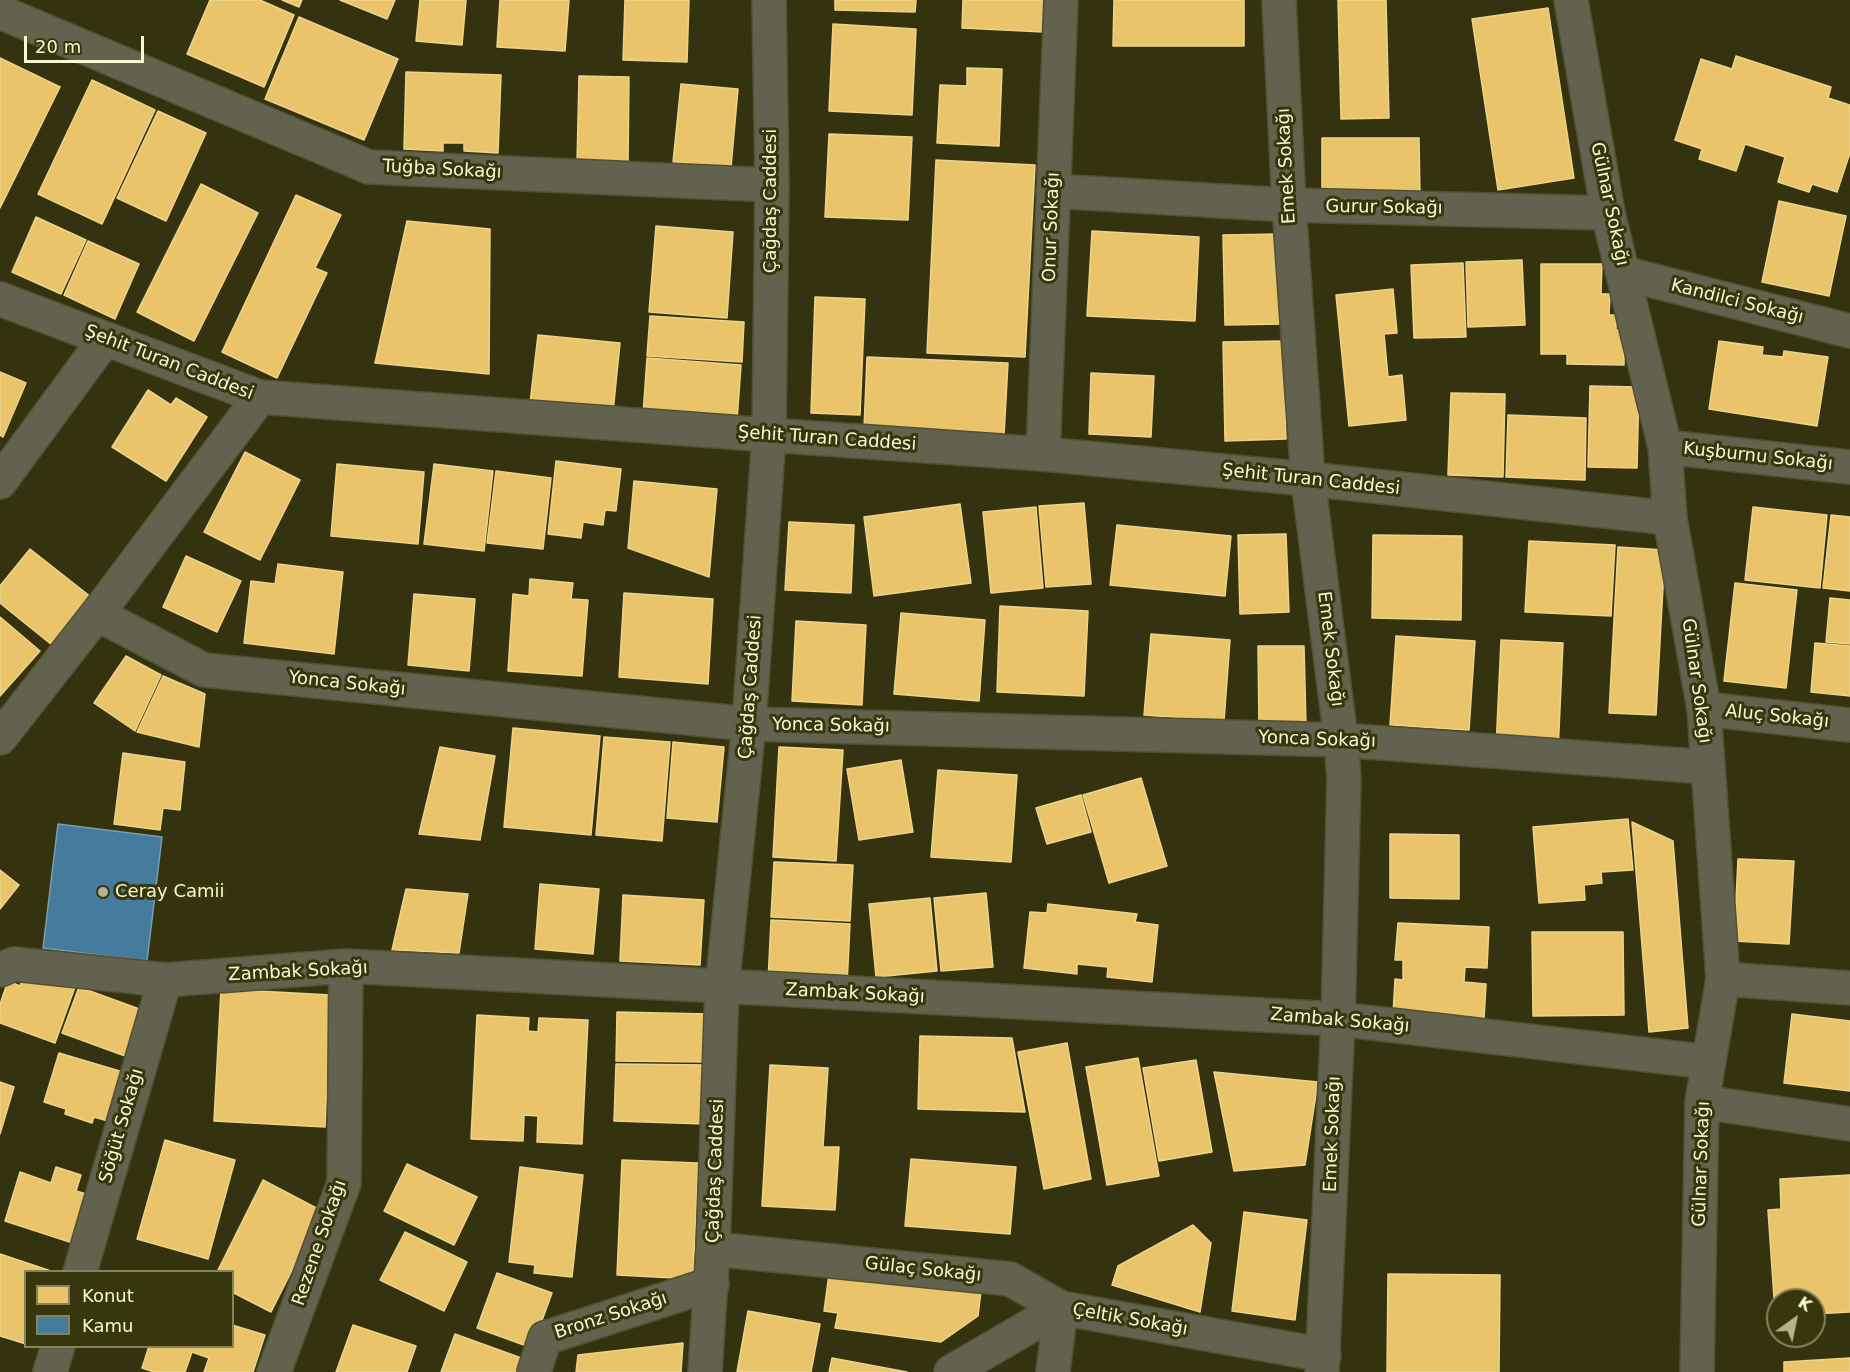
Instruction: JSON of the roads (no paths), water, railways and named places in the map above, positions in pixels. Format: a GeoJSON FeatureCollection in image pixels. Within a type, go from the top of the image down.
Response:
{"type":"FeatureCollection","features":[{"type":"Feature","properties":{"kind":"street","name":"Çağdaş Caddesi"},"geometry":{"type":"LineString","coordinates":[[705,1372],[713,1249],[723,988],[749,724],[769,435],[772,185],[770,0]]}},
{"type":"Feature","properties":{"kind":"street","name":"Onur Sokağı"},"geometry":{"type":"LineString","coordinates":[[1043,454],[1061,0]]}},
{"type":"Feature","properties":{"kind":"street","name":"Emek Sokağı"},"geometry":{"type":"LineString","coordinates":[[1279,0],[1289,206],[1308,479],[1344,779],[1338,1019],[1323,1364]]}},
{"type":"Feature","properties":{"kind":"street","name":"Gülnar Sokağı"},"geometry":{"type":"LineString","coordinates":[[1572,0],[1608,213],[1665,447],[1670,518],[1704,710],[1723,979],[1702,1102],[1697,1372]]}},
{"type":"Feature","properties":{"kind":"street","name":"Tuğba Sokağı"},"geometry":{"type":"LineString","coordinates":[[0,12],[369,167],[772,185]]}},
{"type":"Feature","properties":{"kind":"street","name":"Gurur Sokağı"},"geometry":{"type":"LineString","coordinates":[[1053,191],[1289,206],[1608,213]]}},
{"type":"Feature","properties":{"kind":"street","name":"Kandilci Sokağı"},"geometry":{"type":"LineString","coordinates":[[1623,273],[1850,331]]}},
{"type":"Feature","properties":{"kind":"street","name":"Şehit Turan Caddesi"},"geometry":{"type":"LineString","coordinates":[[0,299],[260,397],[1043,454],[1308,479],[1670,518]]}},
{"type":"Feature","properties":{"kind":"street"},"geometry":{"type":"LineString","coordinates":[[0,482],[105,339]]}},
{"type":"Feature","properties":{"kind":"street"},"geometry":{"type":"LineString","coordinates":[[0,738],[97,614],[260,397]]}},
{"type":"Feature","properties":{"kind":"street","name":"Kuşburnu Sokağı"},"geometry":{"type":"LineString","coordinates":[[1665,447],[1850,467]]}},
{"type":"Feature","properties":{"kind":"street","name":"Yonca Sokağı"},"geometry":{"type":"LineString","coordinates":[[97,614],[204,670],[749,724],[1341,740],[1708,767]]}},
{"type":"Feature","properties":{"kind":"street","name":"Aluç Sokağı"},"geometry":{"type":"LineString","coordinates":[[1704,710],[1850,725]]}},
{"type":"Feature","properties":{"kind":"street","name":"Zambak Sokağı"},"geometry":{"type":"LineString","coordinates":[[0,970],[14,964],[165,980],[346,966],[723,988],[1338,1019],[1709,1062]]}},
{"type":"Feature","properties":{"kind":"street","name":"Rezene Sokağı"},"geometry":{"type":"LineString","coordinates":[[274,1372],[344,1183],[346,966]]}},
{"type":"Feature","properties":{"kind":"street"},"geometry":{"type":"LineString","coordinates":[[1723,979],[1850,988]]}},
{"type":"Feature","properties":{"kind":"street","name":"Söğüt Sokağı"},"geometry":{"type":"LineString","coordinates":[[81,1270],[165,980]]}},
{"type":"Feature","properties":{"kind":"street"},"geometry":{"type":"LineString","coordinates":[[1702,1102],[1850,1124]]}},
{"type":"Feature","properties":{"kind":"street","name":"Gülaç Sokağı"},"geometry":{"type":"LineString","coordinates":[[713,1249],[1010,1279],[1061,1308]]}},
{"type":"Feature","properties":{"kind":"street","name":"Bronz Sokağı"},"geometry":{"type":"LineString","coordinates":[[534,1372],[545,1338],[711,1284]]}},
{"type":"Feature","properties":{"kind":"street"},"geometry":{"type":"LineString","coordinates":[[1053,1372],[1061,1308]]}},
{"type":"Feature","properties":{"kind":"street","name":"Çeltik Sokağı"},"geometry":{"type":"LineString","coordinates":[[951,1372],[1061,1308],[1323,1364]]}},
{"type":"Feature","properties":{"kind":"street"},"geometry":{"type":"LineString","coordinates":[[50,1372],[58,1348]]}},
{"type":"Feature","properties":{"kind":"place","name":"Ceray Camii"},"geometry":{"type":"Point","coordinates":[103,892]}}]}
